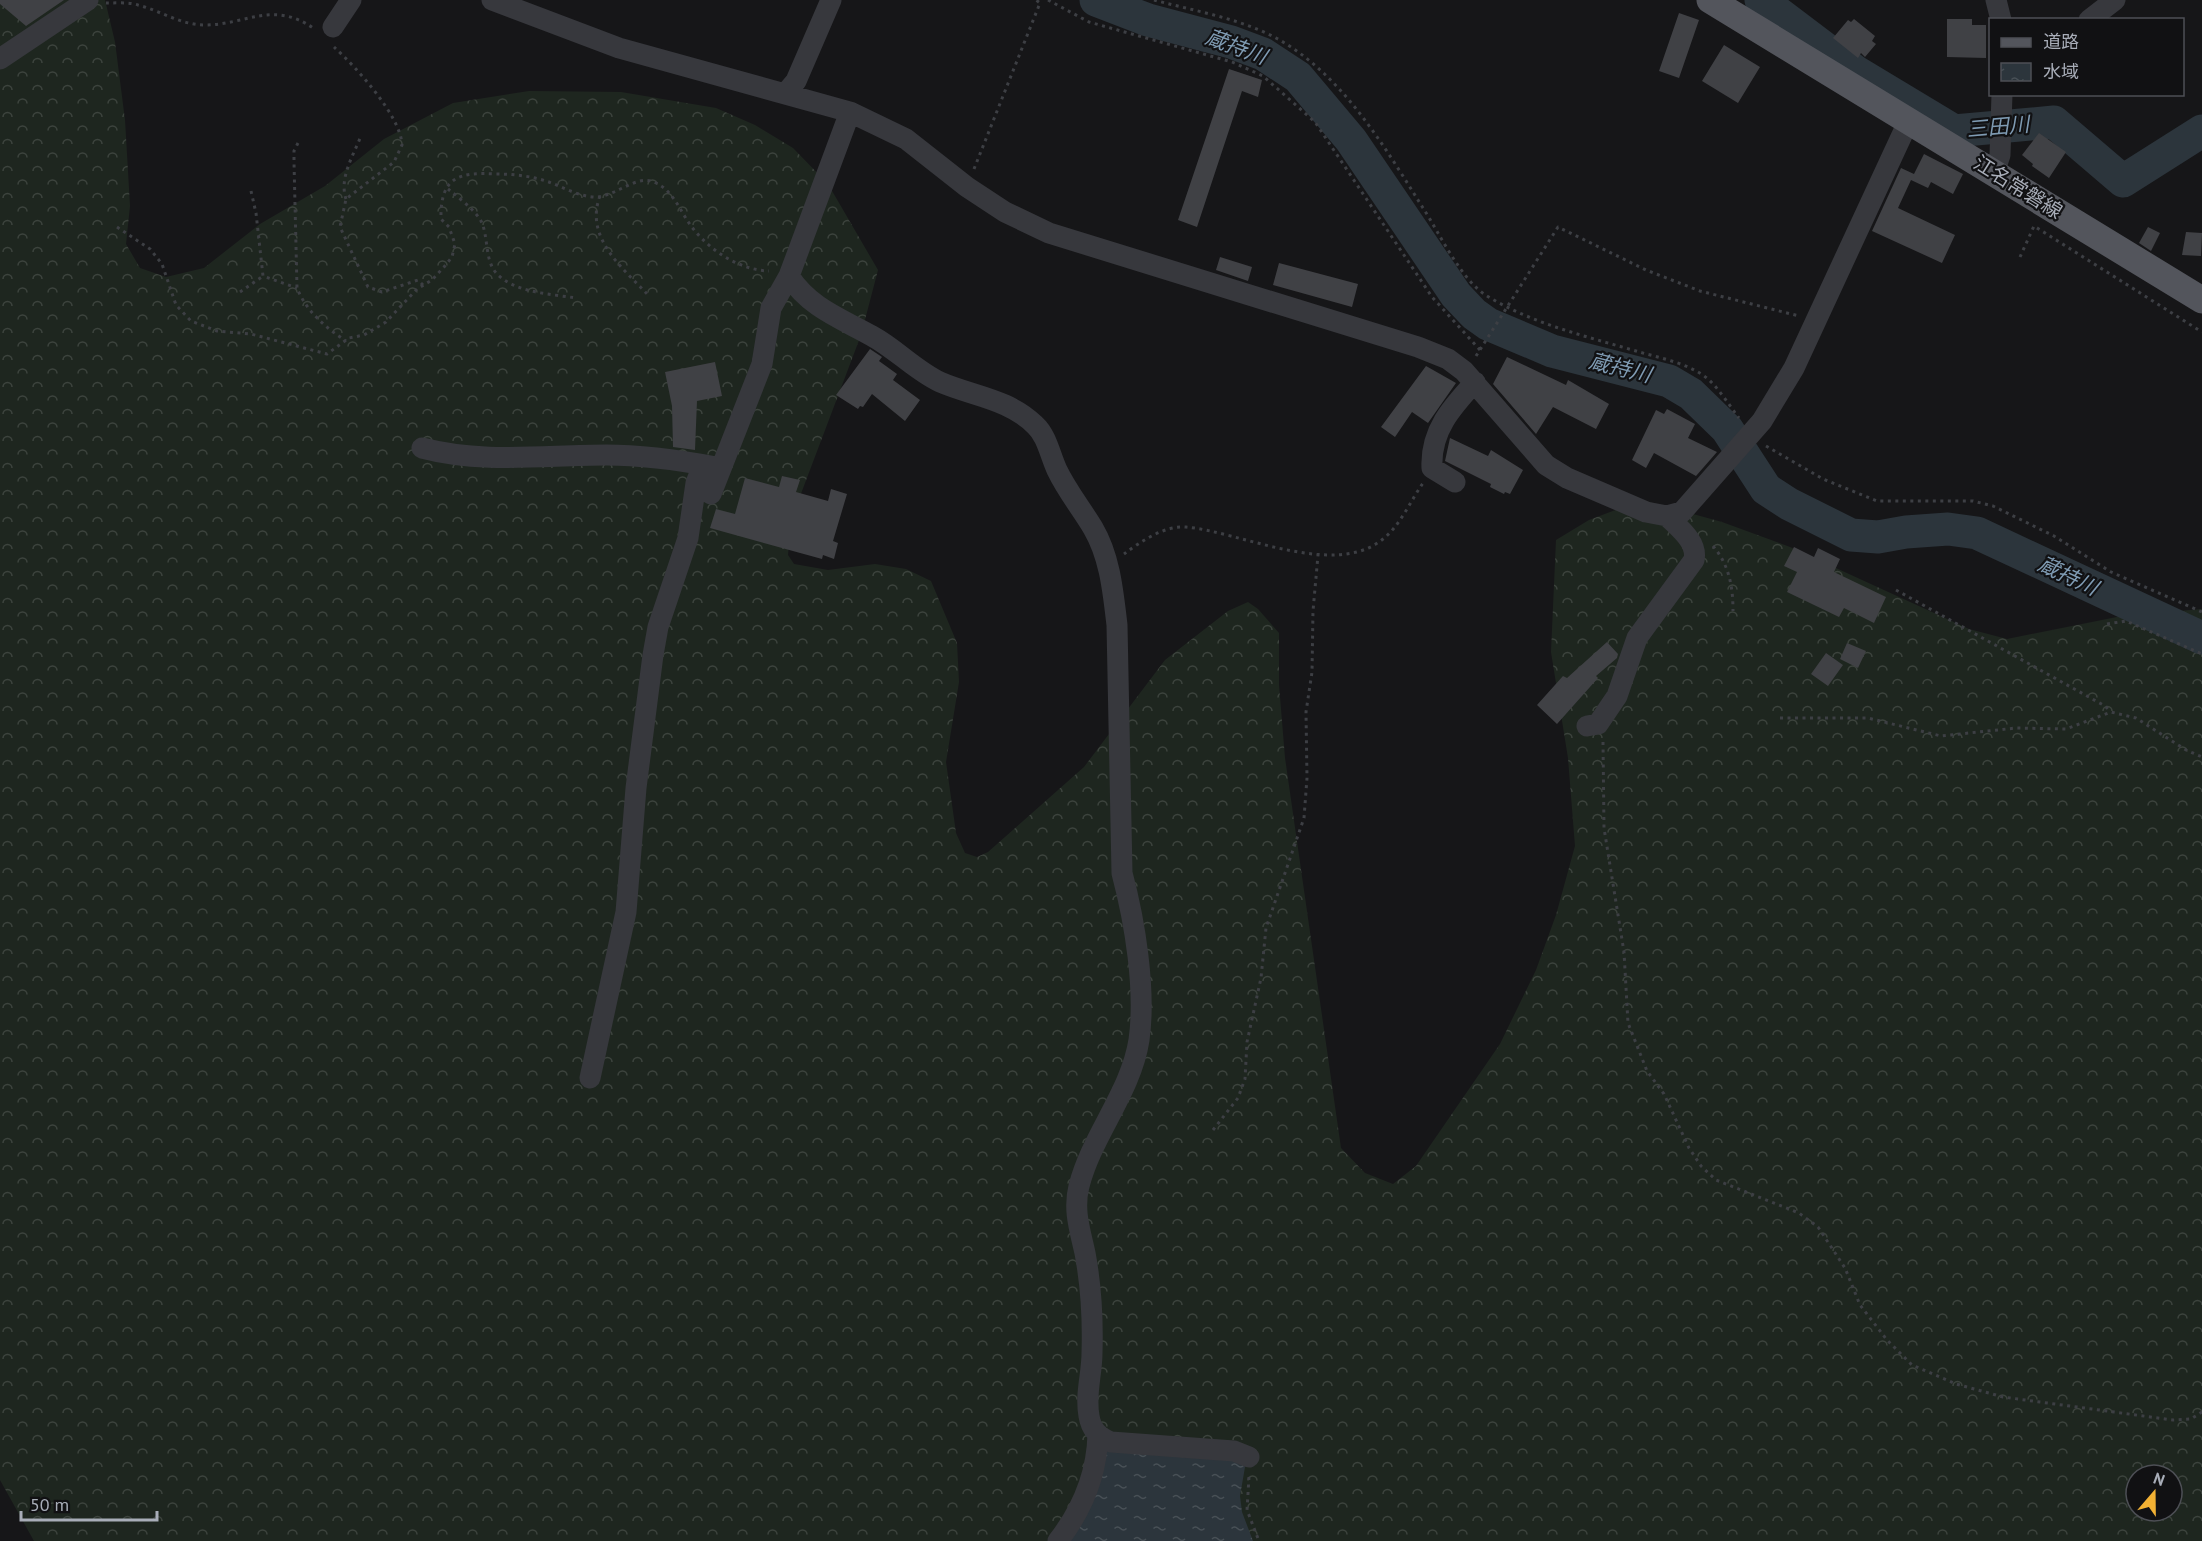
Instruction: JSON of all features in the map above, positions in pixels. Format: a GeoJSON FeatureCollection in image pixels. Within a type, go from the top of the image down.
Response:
{"type":"FeatureCollection","features":[{"type":"Feature","properties":{"kind":"main road","name":"江名常磐線"},"geometry":{"type":"LineString","coordinates":[[1710,0],[2198,296]]}},
{"type":"Feature","properties":{"kind":"street"},"geometry":{"type":"LineString","coordinates":[[326,33],[351,0]]}},
{"type":"Feature","properties":{"kind":"street"},"geometry":{"type":"LineString","coordinates":[[492,0],[619,48],[850,112],[906,140],[967,187],[1005,212],[1049,233],[1418,347],[1448,359],[1470,377],[1546,465],[1567,478],[1635,507],[1667,516],[1682,512],[1762,421],[1794,368],[1909,120]]}},
{"type":"Feature","properties":{"kind":"street"},"geometry":{"type":"LineString","coordinates":[[785,94],[796,81],[831,0]]}},
{"type":"Feature","properties":{"kind":"street"},"geometry":{"type":"LineString","coordinates":[[1995,0],[2000,18]]}},
{"type":"Feature","properties":{"kind":"street"},"geometry":{"type":"LineString","coordinates":[[2092,18],[2115,0]]}},
{"type":"Feature","properties":{"kind":"street"},"geometry":{"type":"LineString","coordinates":[[0,59],[94,2]]}},
{"type":"Feature","properties":{"kind":"street"},"geometry":{"type":"LineString","coordinates":[[1994,173],[2000,155],[2002,96]]}},
{"type":"Feature","properties":{"kind":"street"},"geometry":{"type":"LineString","coordinates":[[590,1078],[626,912],[637,778],[653,655],[658,627],[688,538],[696,483],[711,466],[762,364],[771,308],[789,276],[850,112]]}},
{"type":"Feature","properties":{"kind":"street"},"geometry":{"type":"LineString","coordinates":[[789,276],[798,290],[814,305],[879,340],[939,381],[980,393],[1035,425],[1042,433],[1064,485],[1092,528],[1107,565],[1117,624],[1122,873],[1136,950],[1139,1037],[1136,1057],[1084,1169],[1075,1202],[1085,1255],[1092,1313],[1092,1355],[1087,1392],[1089,1417],[1098,1434],[1098,1449],[1080,1512],[1058,1541]]}},
{"type":"Feature","properties":{"kind":"street"},"geometry":{"type":"LineString","coordinates":[[1455,482],[1432,468],[1434,442],[1441,424],[1470,377]]}},
{"type":"Feature","properties":{"kind":"street"},"geometry":{"type":"LineString","coordinates":[[422,448],[443,453],[510,460],[609,455],[711,466]]}},
{"type":"Feature","properties":{"kind":"street"},"geometry":{"type":"LineString","coordinates":[[711,466],[711,494]]}},
{"type":"Feature","properties":{"kind":"street"},"geometry":{"type":"LineString","coordinates":[[1592,725],[1617,696],[1638,638],[1695,561],[1696,552],[1691,542],[1667,516]]}},
{"type":"Feature","properties":{"kind":"street"},"geometry":{"type":"LineString","coordinates":[[1098,1434],[1111,1442],[1234,1451],[1249,1457]]}},
{"type":"Feature","properties":{"kind":"path"},"geometry":{"type":"LineString","coordinates":[[967,187],[1040,3],[1036,0]]}},
{"type":"Feature","properties":{"kind":"path"},"geometry":{"type":"LineString","coordinates":[[1048,0],[1089,22],[1232,62],[1263,76],[1315,122],[1432,297],[1480,350]]}},
{"type":"Feature","properties":{"kind":"path"},"geometry":{"type":"LineString","coordinates":[[1154,0],[1251,27],[1275,37],[1311,62],[1331,80],[1384,148],[1467,276],[1486,296],[1552,327],[1659,358],[1697,372],[1716,387],[1751,433],[1772,451],[1823,479],[1877,501],[1973,501],[1994,506],[2054,536],[2111,572],[2202,612]]}},
{"type":"Feature","properties":{"kind":"path"},"geometry":{"type":"LineString","coordinates":[[94,2],[137,4],[187,23],[205,25],[260,14],[274,14],[306,23],[326,33],[396,123],[402,138],[400,154],[394,162],[346,199]]}},
{"type":"Feature","properties":{"kind":"path"},"geometry":{"type":"LineString","coordinates":[[361,136],[342,189],[346,199],[340,227],[368,286],[382,291],[412,279],[418,280],[423,285]]}},
{"type":"Feature","properties":{"kind":"path"},"geometry":{"type":"LineString","coordinates":[[298,143],[294,151],[297,288],[301,300],[315,316],[346,341]]}},
{"type":"Feature","properties":{"kind":"path"},"geometry":{"type":"LineString","coordinates":[[117,227],[150,249],[162,264],[176,305],[191,321],[217,331],[281,340],[316,353],[327,354],[350,338],[364,335],[386,322],[402,303],[432,280],[452,257],[455,244],[448,227],[441,219],[441,204],[452,181],[467,172],[515,174],[547,181],[593,197],[607,196],[644,180],[654,182],[675,199],[688,222],[721,254],[741,267],[789,276]]}},
{"type":"Feature","properties":{"kind":"path"},"geometry":{"type":"LineString","coordinates":[[448,189],[480,220],[489,257],[496,273],[510,283],[532,291],[576,298]]}},
{"type":"Feature","properties":{"kind":"path"},"geometry":{"type":"LineString","coordinates":[[251,191],[256,213],[263,276]]}},
{"type":"Feature","properties":{"kind":"path"},"geometry":{"type":"LineString","coordinates":[[600,196],[595,222],[599,238],[649,296]]}},
{"type":"Feature","properties":{"kind":"path"},"geometry":{"type":"LineString","coordinates":[[2020,256],[2034,226],[2202,332]]}},
{"type":"Feature","properties":{"kind":"path"},"geometry":{"type":"LineString","coordinates":[[1470,377],[1480,350],[1558,227],[1646,270],[1700,291],[1815,320]]}},
{"type":"Feature","properties":{"kind":"path"},"geometry":{"type":"LineString","coordinates":[[263,276],[297,288]]}},
{"type":"Feature","properties":{"kind":"path"},"geometry":{"type":"LineString","coordinates":[[240,292],[263,276]]}},
{"type":"Feature","properties":{"kind":"path"},"geometry":{"type":"LineString","coordinates":[[1107,565],[1162,531],[1185,526],[1318,555],[1353,553],[1383,540],[1432,468]]}},
{"type":"Feature","properties":{"kind":"path"},"geometry":{"type":"LineString","coordinates":[[1706,537],[1727,567],[1733,594],[1733,611]]}},
{"type":"Feature","properties":{"kind":"path"},"geometry":{"type":"LineString","coordinates":[[1213,1130],[1238,1098],[1245,1079],[1247,1042],[1261,978],[1266,928],[1304,818],[1307,778],[1306,712],[1312,672],[1313,611],[1318,555]]}},
{"type":"Feature","properties":{"kind":"path"},"geometry":{"type":"LineString","coordinates":[[1896,590],[2105,706],[2111,712],[2136,718],[2186,750],[2202,757]]}},
{"type":"Feature","properties":{"kind":"path"},"geometry":{"type":"LineString","coordinates":[[2107,624],[2126,621],[2202,654]]}},
{"type":"Feature","properties":{"kind":"path"},"geometry":{"type":"LineString","coordinates":[[1780,718],[1868,718],[1941,736],[2016,728],[2066,729],[2111,712]]}},
{"type":"Feature","properties":{"kind":"path"},"geometry":{"type":"LineString","coordinates":[[1592,725],[1603,744],[1604,828],[1623,952],[1628,1023],[1647,1071],[1664,1094],[1689,1148],[1701,1166],[1716,1180],[1799,1213],[1818,1227],[1845,1268],[1860,1305],[1887,1340],[1912,1365],[1956,1384],[2003,1397],[2173,1420],[2191,1419],[2202,1412]]}},
{"type":"Feature","properties":{"kind":"path"},"geometry":{"type":"LineString","coordinates":[[1249,1457],[1253,1461],[1249,1475],[1247,1510],[1259,1541]]}},
{"type":"Feature","properties":{"kind":"green space"},"geometry":{"type":"Polygon","coordinates":[[[0,0],[105,0],[115,42],[125,120],[130,206],[126,244],[140,268],[166,277],[204,268],[260,224],[325,186],[384,139],[453,103],[529,91],[621,92],[716,108],[755,125],[793,148],[828,184],[878,270],[861,335],[791,520],[788,555],[794,564],[828,570],[875,564],[906,569],[931,581],[957,643],[959,682],[946,762],[956,833],[965,853],[977,857],[988,852],[1084,767],[1165,660],[1228,611],[1248,602],[1258,609],[1279,633],[1279,685],[1285,758],[1341,1148],[1365,1173],[1393,1184],[1416,1166],[1500,1044],[1536,970],[1556,915],[1575,846],[1568,758],[1551,652],[1556,540],[1589,520],[1642,500],[1722,522],[1790,547],[1969,629],[2007,639],[2122,616],[2202,609],[2202,1541],[34,1541],[0,1480],[0,0]]]}},
{"type":"Feature","properties":{"kind":"water"},"geometry":{"type":"Polygon","coordinates":[[[1103,1451],[1246,1461],[1240,1496],[1242,1512],[1253,1541],[1066,1541],[1103,1451]]]}},
{"type":"Feature","properties":{"kind":"building"},"geometry":{"type":"Polygon","coordinates":[[[0,0],[64,0],[26,26],[0,4],[0,0]]]}},
{"type":"Feature","properties":{"kind":"building"},"geometry":{"type":"Polygon","coordinates":[[[1679,13],[1699,20],[1679,78],[1659,71],[1679,13]]]}},
{"type":"Feature","properties":{"kind":"building"},"geometry":{"type":"Polygon","coordinates":[[[1854,19],[1875,36],[1872,41],[1876,44],[1865,57],[1861,53],[1858,58],[1833,38],[1848,20],[1851,22],[1854,19]]]}},
{"type":"Feature","properties":{"kind":"building"},"geometry":{"type":"Polygon","coordinates":[[[1947,19],[1972,19],[1972,25],[1986,25],[1986,58],[1947,57],[1947,19]]]}},
{"type":"Feature","properties":{"kind":"building"},"geometry":{"type":"Polygon","coordinates":[[[1724,45],[1760,67],[1738,103],[1702,81],[1724,45]]]}},
{"type":"Feature","properties":{"kind":"building"},"geometry":{"type":"Polygon","coordinates":[[[1229,69],[1262,80],[1258,97],[1242,91],[1197,227],[1178,220],[1229,69]]]}},
{"type":"Feature","properties":{"kind":"building"},"geometry":{"type":"Polygon","coordinates":[[[2039,133],[2066,152],[2049,178],[2032,166],[2033,164],[2022,155],[2039,133]]]}},
{"type":"Feature","properties":{"kind":"building"},"geometry":{"type":"Polygon","coordinates":[[[1924,154],[1963,174],[1953,194],[1931,182],[1928,188],[1911,180],[1898,208],[1955,235],[1942,263],[1872,231],[1901,168],[1914,174],[1924,154]]]}},
{"type":"Feature","properties":{"kind":"building"},"geometry":{"type":"Polygon","coordinates":[[[2148,227],[2160,233],[2151,251],[2139,243],[2148,227]]]}},
{"type":"Feature","properties":{"kind":"building"},"geometry":{"type":"Polygon","coordinates":[[[2186,232],[2202,233],[2201,256],[2182,255],[2186,232]]]}},
{"type":"Feature","properties":{"kind":"building"},"geometry":{"type":"Polygon","coordinates":[[[1220,257],[1252,267],[1248,281],[1216,270],[1220,257]]]}},
{"type":"Feature","properties":{"kind":"building"},"geometry":{"type":"Polygon","coordinates":[[[1279,263],[1358,284],[1352,307],[1273,285],[1279,263]]]}},
{"type":"Feature","properties":{"kind":"building"},"geometry":{"type":"Polygon","coordinates":[[[870,349],[882,357],[879,361],[897,374],[893,380],[920,400],[905,421],[872,394],[863,407],[860,406],[858,409],[836,395],[870,349]]]}},
{"type":"Feature","properties":{"kind":"building"},"geometry":{"type":"Polygon","coordinates":[[[1507,357],[1566,385],[1568,380],[1609,404],[1596,429],[1553,407],[1536,434],[1493,384],[1507,357]]]}},
{"type":"Feature","properties":{"kind":"building"},"geometry":{"type":"Polygon","coordinates":[[[715,362],[722,396],[697,401],[695,450],[673,447],[672,406],[665,372],[715,362]]]}},
{"type":"Feature","properties":{"kind":"building"},"geometry":{"type":"Polygon","coordinates":[[[1426,366],[1456,383],[1428,423],[1412,412],[1395,437],[1381,427],[1426,366]]]}},
{"type":"Feature","properties":{"kind":"building"},"geometry":{"type":"Polygon","coordinates":[[[1667,409],[1695,424],[1688,438],[1717,452],[1696,476],[1654,453],[1646,468],[1632,460],[1656,410],[1664,414],[1667,409]]]}},
{"type":"Feature","properties":{"kind":"building"},"geometry":{"type":"Polygon","coordinates":[[[1450,438],[1488,456],[1491,450],[1523,470],[1510,494],[1505,492],[1504,494],[1490,487],[1491,484],[1445,461],[1450,438]]]}},
{"type":"Feature","properties":{"kind":"building"},"geometry":{"type":"Polygon","coordinates":[[[782,476],[800,480],[796,492],[828,501],[831,489],[847,494],[833,541],[838,543],[834,559],[823,555],[822,559],[710,528],[716,509],[735,514],[745,478],[779,487],[782,476]]]}},
{"type":"Feature","properties":{"kind":"building"},"geometry":{"type":"Polygon","coordinates":[[[1794,547],[1814,557],[1818,548],[1840,559],[1834,572],[1886,597],[1874,623],[1844,608],[1839,617],[1787,592],[1797,572],[1784,566],[1794,547]]]}},
{"type":"Feature","properties":{"kind":"building"},"geometry":{"type":"Polygon","coordinates":[[[1607,642],[1618,654],[1617,658],[1596,676],[1598,678],[1557,724],[1537,705],[1563,676],[1567,678],[1607,642]]]}},
{"type":"Feature","properties":{"kind":"building"},"geometry":{"type":"Polygon","coordinates":[[[1847,643],[1866,651],[1858,668],[1840,659],[1847,643]]]}},
{"type":"Feature","properties":{"kind":"building"},"geometry":{"type":"Polygon","coordinates":[[[1826,653],[1843,665],[1828,686],[1811,674],[1826,653]]]}},
{"type":"Feature","properties":{"kind":"waterway","name":"蔵持川"},"geometry":{"type":"LineString","coordinates":[[1096,0],[1148,20],[1231,42],[1263,54],[1298,77],[1351,140],[1456,295],[1474,314],[1488,324],[1552,351],[1669,381],[1691,394],[1727,429],[1766,489],[1789,504],[1851,535],[1878,537],[1948,529],[1977,533],[2202,638]]}},
{"type":"Feature","properties":{"kind":"waterway","name":"三田川"},"geometry":{"type":"LineString","coordinates":[[1761,0],[1856,72],[1954,131],[2054,122],[2123,181],[2202,131]]}}]}
